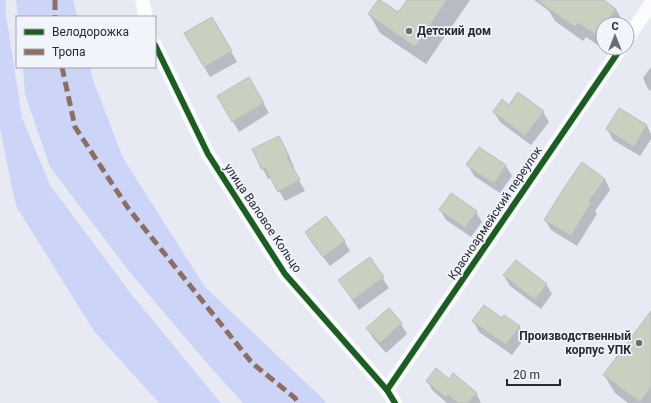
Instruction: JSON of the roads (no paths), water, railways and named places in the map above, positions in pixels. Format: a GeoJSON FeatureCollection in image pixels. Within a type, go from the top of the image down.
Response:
{"type":"FeatureCollection","features":[{"type":"Feature","properties":{"kind":"street"},"geometry":{"type":"LineString","coordinates":[[142,0],[146,16]]}},
{"type":"Feature","properties":{"kind":"street"},"geometry":{"type":"LineString","coordinates":[[635,28],[651,4]]}},
{"type":"Feature","properties":{"kind":"street","name":"улица Валовое Кольцо"},"geometry":{"type":"LineString","coordinates":[[156,47],[208,154],[286,274],[387,390],[395,403]]}},
{"type":"Feature","properties":{"kind":"street","name":"Красноармейский переулок"},"geometry":{"type":"LineString","coordinates":[[387,390],[616,56]]}},
{"type":"Feature","properties":{"kind":"place","name":"Детский дом"},"geometry":{"type":"Point","coordinates":[409,31]}},
{"type":"Feature","properties":{"kind":"place","name":"Производственный корпус УПК"},"geometry":{"type":"Point","coordinates":[639,343]}}]}
